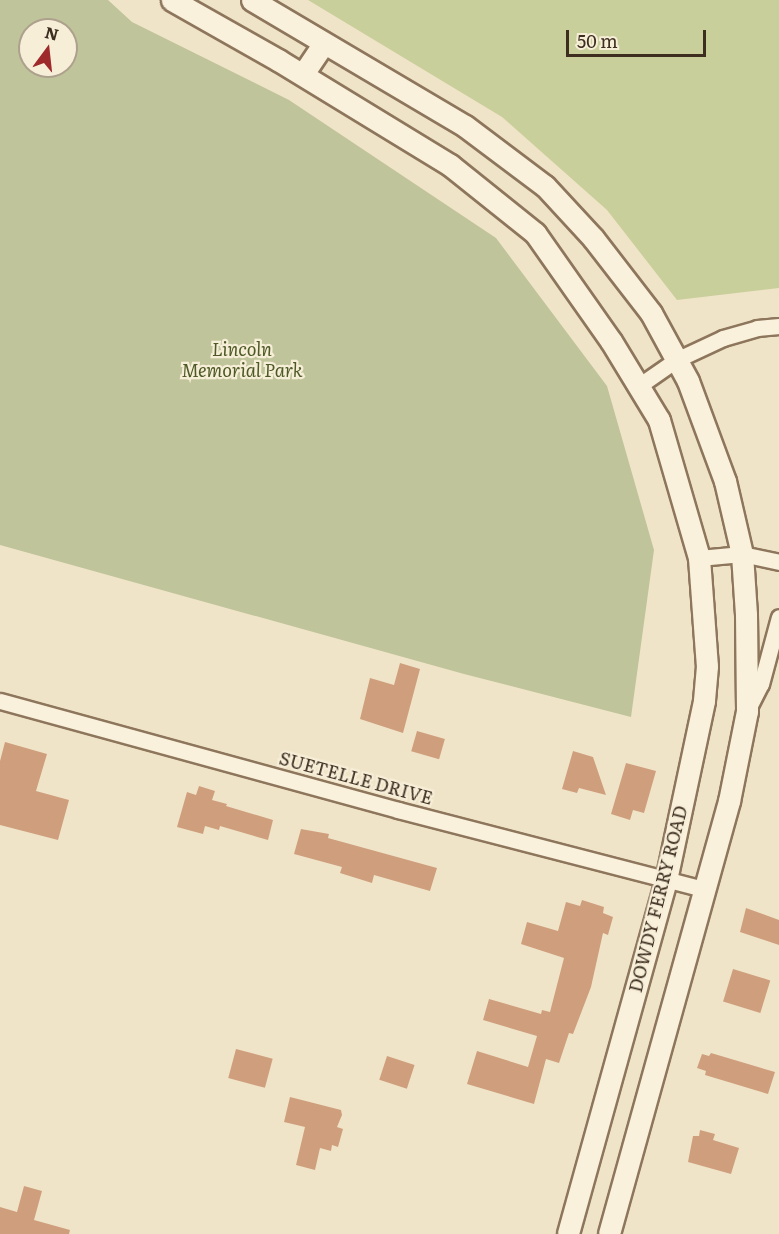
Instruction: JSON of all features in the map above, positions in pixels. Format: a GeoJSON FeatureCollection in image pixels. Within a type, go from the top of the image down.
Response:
{"type":"FeatureCollection","features":[{"type":"Feature","properties":{"kind":"main road","name":"DOWDY FERRY ROAD"},"geometry":{"type":"LineString","coordinates":[[172,0],[303,74],[450,165],[535,233],[640,385],[658,420],[699,558],[707,666],[704,701],[666,880],[568,1234]]}},
{"type":"Feature","properties":{"kind":"main road"},"geometry":{"type":"LineString","coordinates":[[252,0],[465,126],[545,186],[593,238],[651,314],[688,381],[717,454],[742,554],[746,614],[747,711],[729,801],[609,1234]]}},
{"type":"Feature","properties":{"kind":"main road"},"geometry":{"type":"LineString","coordinates":[[303,74],[324,43]]}},
{"type":"Feature","properties":{"kind":"street"},"geometry":{"type":"LineString","coordinates":[[640,385],[676,360],[723,338],[757,328],[779,326]]}},
{"type":"Feature","properties":{"kind":"street"},"geometry":{"type":"LineString","coordinates":[[699,558],[742,554],[779,562]]}},
{"type":"Feature","properties":{"kind":"street"},"geometry":{"type":"LineString","coordinates":[[747,711],[761,684],[779,617]]}},
{"type":"Feature","properties":{"kind":"street","name":"SUETELLE DRIVE"},"geometry":{"type":"LineString","coordinates":[[0,701],[703,889]]}},
{"type":"Feature","properties":{"kind":"green space","name":"Lincoln Memorial Park"},"geometry":{"type":"Polygon","coordinates":[[[0,0],[108,0],[132,22],[289,100],[496,238],[607,386],[654,550],[631,717],[464,674],[0,545],[0,0]]]}},
{"type":"Feature","properties":{"kind":"green space"},"geometry":{"type":"Polygon","coordinates":[[[308,0],[779,0],[779,288],[677,300],[607,210],[502,117],[308,0]]]}},
{"type":"Feature","properties":{"kind":"building"},"geometry":{"type":"Polygon","coordinates":[[[400,663],[420,669],[403,733],[360,719],[370,678],[394,685],[400,663]]]}},
{"type":"Feature","properties":{"kind":"building"},"geometry":{"type":"Polygon","coordinates":[[[417,731],[445,739],[439,759],[411,751],[417,731]]]}},
{"type":"Feature","properties":{"kind":"building"},"geometry":{"type":"Polygon","coordinates":[[[5,742],[47,754],[36,791],[69,800],[58,840],[0,825],[0,761],[5,742]]]}},
{"type":"Feature","properties":{"kind":"building"},"geometry":{"type":"Polygon","coordinates":[[[573,751],[593,757],[606,795],[579,788],[577,793],[562,789],[573,751]]]}},
{"type":"Feature","properties":{"kind":"building"},"geometry":{"type":"Polygon","coordinates":[[[626,763],[656,771],[644,813],[633,810],[630,820],[611,814],[626,763]]]}},
{"type":"Feature","properties":{"kind":"building"},"geometry":{"type":"Polygon","coordinates":[[[199,786],[215,791],[212,800],[273,820],[268,840],[220,826],[219,830],[205,826],[203,834],[177,827],[187,792],[196,795],[199,786]]]}},
{"type":"Feature","properties":{"kind":"building"},"geometry":{"type":"Polygon","coordinates":[[[301,829],[329,834],[328,838],[437,868],[430,891],[374,875],[372,883],[340,873],[342,867],[294,854],[301,829]]]}},
{"type":"Feature","properties":{"kind":"building"},"geometry":{"type":"Polygon","coordinates":[[[582,900],[604,907],[603,913],[613,917],[608,935],[603,933],[591,987],[573,1034],[569,1033],[559,1063],[546,1059],[534,1104],[467,1084],[477,1051],[528,1067],[537,1036],[483,1020],[489,999],[541,1014],[542,1010],[550,1012],[564,958],[521,944],[527,922],[558,931],[566,902],[580,906],[582,900]]]}},
{"type":"Feature","properties":{"kind":"building"},"geometry":{"type":"Polygon","coordinates":[[[746,908],[779,920],[779,945],[740,932],[746,908]]]}},
{"type":"Feature","properties":{"kind":"building"},"geometry":{"type":"Polygon","coordinates":[[[733,969],[770,980],[760,1013],[723,1002],[733,969]]]}},
{"type":"Feature","properties":{"kind":"building"},"geometry":{"type":"Polygon","coordinates":[[[236,1049],[273,1059],[265,1088],[228,1078],[236,1049]]]}},
{"type":"Feature","properties":{"kind":"building"},"geometry":{"type":"Polygon","coordinates":[[[711,1053],[775,1072],[768,1094],[705,1075],[706,1071],[697,1068],[702,1054],[709,1056],[711,1053]]]}},
{"type":"Feature","properties":{"kind":"building"},"geometry":{"type":"Polygon","coordinates":[[[387,1056],[415,1065],[407,1089],[379,1080],[387,1056]]]}},
{"type":"Feature","properties":{"kind":"building"},"geometry":{"type":"Polygon","coordinates":[[[290,1097],[341,1110],[342,1115],[337,1127],[343,1129],[338,1147],[332,1145],[331,1151],[320,1148],[315,1170],[296,1165],[305,1127],[284,1122],[290,1097]]]}},
{"type":"Feature","properties":{"kind":"building"},"geometry":{"type":"Polygon","coordinates":[[[700,1130],[715,1134],[713,1140],[739,1148],[731,1174],[688,1162],[693,1136],[699,1136],[700,1130]]]}},
{"type":"Feature","properties":{"kind":"building"},"geometry":{"type":"Polygon","coordinates":[[[24,1186],[42,1191],[34,1220],[70,1230],[69,1234],[0,1234],[0,1207],[17,1212],[24,1186]]]}}]}
